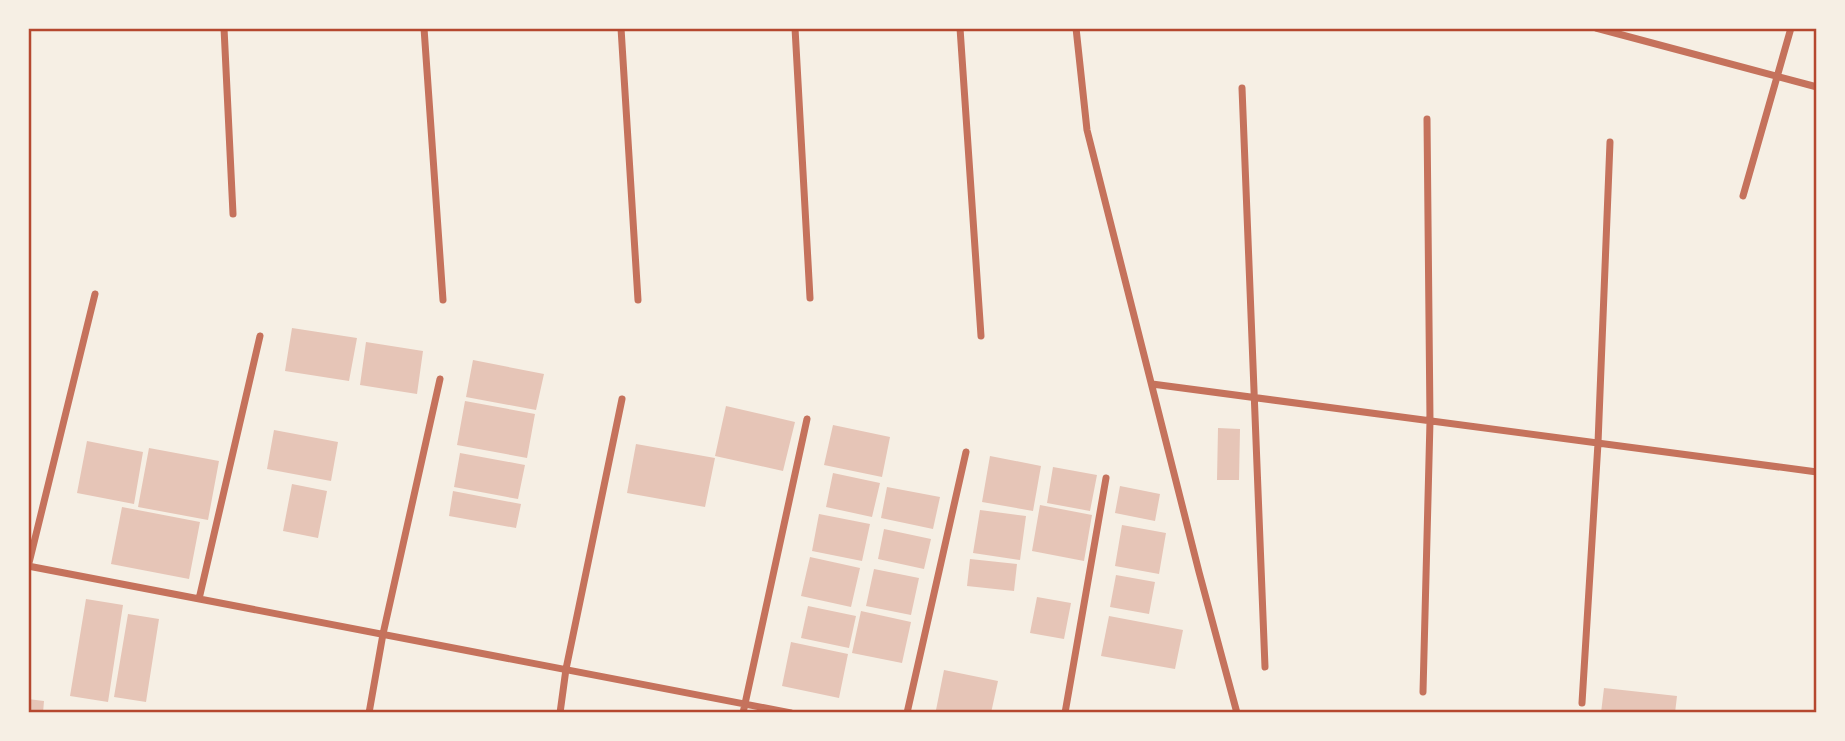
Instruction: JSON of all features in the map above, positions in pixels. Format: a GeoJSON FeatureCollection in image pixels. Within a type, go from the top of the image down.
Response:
{"type":"FeatureCollection","features":[{"type":"Feature","properties":{"kind":"street"},"geometry":{"type":"LineString","coordinates":[[224,28],[233,214]]}},
{"type":"Feature","properties":{"kind":"street"},"geometry":{"type":"LineString","coordinates":[[424,28],[443,300]]}},
{"type":"Feature","properties":{"kind":"street"},"geometry":{"type":"LineString","coordinates":[[621,28],[638,300]]}},
{"type":"Feature","properties":{"kind":"street"},"geometry":{"type":"LineString","coordinates":[[795,28],[810,298]]}},
{"type":"Feature","properties":{"kind":"street"},"geometry":{"type":"LineString","coordinates":[[960,28],[981,335]]}},
{"type":"Feature","properties":{"kind":"street"},"geometry":{"type":"LineString","coordinates":[[1076,28],[1087,130],[1237,713]]}},
{"type":"Feature","properties":{"kind":"street"},"geometry":{"type":"LineString","coordinates":[[1596,28],[1817,87]]}},
{"type":"Feature","properties":{"kind":"street"},"geometry":{"type":"LineString","coordinates":[[1743,196],[1791,28]]}},
{"type":"Feature","properties":{"kind":"street"},"geometry":{"type":"LineString","coordinates":[[1242,88],[1265,667]]}},
{"type":"Feature","properties":{"kind":"street"},"geometry":{"type":"LineString","coordinates":[[1423,692],[1430,421],[1427,119]]}},
{"type":"Feature","properties":{"kind":"street"},"geometry":{"type":"LineString","coordinates":[[1582,703],[1598,443],[1610,142]]}},
{"type":"Feature","properties":{"kind":"street"},"geometry":{"type":"LineString","coordinates":[[95,294],[28,566],[566,669],[744,709],[791,713]]}},
{"type":"Feature","properties":{"kind":"street"},"geometry":{"type":"LineString","coordinates":[[199,599],[260,336]]}},
{"type":"Feature","properties":{"kind":"street"},"geometry":{"type":"LineString","coordinates":[[369,713],[383,634],[440,379]]}},
{"type":"Feature","properties":{"kind":"street"},"geometry":{"type":"LineString","coordinates":[[1152,384],[1817,472]]}},
{"type":"Feature","properties":{"kind":"street"},"geometry":{"type":"LineString","coordinates":[[561,713],[566,669],[622,399]]}},
{"type":"Feature","properties":{"kind":"street"},"geometry":{"type":"LineString","coordinates":[[744,709],[807,419]]}},
{"type":"Feature","properties":{"kind":"street"},"geometry":{"type":"LineString","coordinates":[[907,713],[966,452]]}},
{"type":"Feature","properties":{"kind":"street"},"geometry":{"type":"LineString","coordinates":[[1065,713],[1106,478]]}},
{"type":"Feature","properties":{"kind":"building"},"geometry":{"type":"Polygon","coordinates":[[[292,328],[357,338],[349,381],[285,371],[292,328]]]}},
{"type":"Feature","properties":{"kind":"building"},"geometry":{"type":"Polygon","coordinates":[[[366,342],[423,351],[417,394],[360,385],[366,342]]]}},
{"type":"Feature","properties":{"kind":"building"},"geometry":{"type":"Polygon","coordinates":[[[473,360],[544,374],[536,410],[466,397],[473,360]]]}},
{"type":"Feature","properties":{"kind":"building"},"geometry":{"type":"Polygon","coordinates":[[[465,401],[535,414],[527,458],[457,445],[465,401]]]}},
{"type":"Feature","properties":{"kind":"building"},"geometry":{"type":"Polygon","coordinates":[[[726,406],[795,422],[783,471],[715,456],[726,406]]]}},
{"type":"Feature","properties":{"kind":"building"},"geometry":{"type":"Polygon","coordinates":[[[833,425],[890,437],[882,477],[824,465],[833,425]]]}},
{"type":"Feature","properties":{"kind":"building"},"geometry":{"type":"Polygon","coordinates":[[[1218,428],[1240,429],[1239,480],[1217,480],[1218,428]]]}},
{"type":"Feature","properties":{"kind":"building"},"geometry":{"type":"Polygon","coordinates":[[[274,430],[338,442],[331,481],[267,469],[274,430]]]}},
{"type":"Feature","properties":{"kind":"building"},"geometry":{"type":"Polygon","coordinates":[[[87,441],[143,452],[134,504],[77,493],[87,441]]]}},
{"type":"Feature","properties":{"kind":"building"},"geometry":{"type":"Polygon","coordinates":[[[636,444],[715,458],[705,507],[627,493],[636,444]]]}},
{"type":"Feature","properties":{"kind":"building"},"geometry":{"type":"Polygon","coordinates":[[[149,448],[219,461],[208,520],[138,507],[149,448]]]}},
{"type":"Feature","properties":{"kind":"building"},"geometry":{"type":"Polygon","coordinates":[[[460,453],[525,465],[518,499],[454,487],[460,453]]]}},
{"type":"Feature","properties":{"kind":"building"},"geometry":{"type":"Polygon","coordinates":[[[990,456],[1041,466],[1033,511],[982,502],[990,456]]]}},
{"type":"Feature","properties":{"kind":"building"},"geometry":{"type":"Polygon","coordinates":[[[1053,467],[1097,475],[1090,511],[1047,503],[1053,467]]]}},
{"type":"Feature","properties":{"kind":"building"},"geometry":{"type":"Polygon","coordinates":[[[833,473],[880,483],[872,517],[826,507],[833,473]]]}},
{"type":"Feature","properties":{"kind":"building"},"geometry":{"type":"Polygon","coordinates":[[[292,484],[327,491],[318,538],[283,531],[292,484]]]}},
{"type":"Feature","properties":{"kind":"building"},"geometry":{"type":"Polygon","coordinates":[[[1120,486],[1160,494],[1155,521],[1115,513],[1120,486]]]}},
{"type":"Feature","properties":{"kind":"building"},"geometry":{"type":"Polygon","coordinates":[[[887,487],[940,497],[933,529],[881,518],[887,487]]]}},
{"type":"Feature","properties":{"kind":"building"},"geometry":{"type":"Polygon","coordinates":[[[453,491],[521,504],[516,528],[449,516],[453,491]]]}},
{"type":"Feature","properties":{"kind":"building"},"geometry":{"type":"Polygon","coordinates":[[[1040,505],[1092,515],[1084,561],[1032,551],[1040,505]]]}},
{"type":"Feature","properties":{"kind":"building"},"geometry":{"type":"Polygon","coordinates":[[[122,507],[200,522],[189,579],[111,564],[122,507]]]}},
{"type":"Feature","properties":{"kind":"building"},"geometry":{"type":"Polygon","coordinates":[[[980,510],[1026,516],[1020,560],[973,553],[980,510]]]}},
{"type":"Feature","properties":{"kind":"building"},"geometry":{"type":"Polygon","coordinates":[[[819,514],[870,524],[862,561],[812,551],[819,514]]]}},
{"type":"Feature","properties":{"kind":"building"},"geometry":{"type":"Polygon","coordinates":[[[1122,525],[1166,533],[1159,574],[1115,566],[1122,525]]]}},
{"type":"Feature","properties":{"kind":"building"},"geometry":{"type":"Polygon","coordinates":[[[884,529],[931,539],[924,569],[878,559],[884,529]]]}},
{"type":"Feature","properties":{"kind":"building"},"geometry":{"type":"Polygon","coordinates":[[[810,557],[860,568],[851,607],[801,596],[810,557]]]}},
{"type":"Feature","properties":{"kind":"building"},"geometry":{"type":"Polygon","coordinates":[[[970,559],[1017,564],[1014,591],[967,586],[970,559]]]}},
{"type":"Feature","properties":{"kind":"building"},"geometry":{"type":"Polygon","coordinates":[[[874,569],[919,578],[911,615],[866,606],[874,569]]]}},
{"type":"Feature","properties":{"kind":"building"},"geometry":{"type":"Polygon","coordinates":[[[1116,575],[1155,582],[1149,614],[1110,607],[1116,575]]]}},
{"type":"Feature","properties":{"kind":"building"},"geometry":{"type":"Polygon","coordinates":[[[1037,597],[1071,603],[1064,639],[1030,633],[1037,597]]]}},
{"type":"Feature","properties":{"kind":"building"},"geometry":{"type":"Polygon","coordinates":[[[86,599],[123,605],[108,702],[70,696],[86,599]]]}},
{"type":"Feature","properties":{"kind":"building"},"geometry":{"type":"Polygon","coordinates":[[[808,606],[856,616],[849,648],[801,638],[808,606]]]}},
{"type":"Feature","properties":{"kind":"building"},"geometry":{"type":"Polygon","coordinates":[[[861,611],[911,622],[902,663],[852,653],[861,611]]]}},
{"type":"Feature","properties":{"kind":"building"},"geometry":{"type":"Polygon","coordinates":[[[128,614],[159,619],[146,702],[114,697],[128,614]]]}},
{"type":"Feature","properties":{"kind":"building"},"geometry":{"type":"Polygon","coordinates":[[[1109,616],[1183,630],[1175,669],[1101,656],[1109,616]]]}},
{"type":"Feature","properties":{"kind":"building"},"geometry":{"type":"Polygon","coordinates":[[[791,642],[848,654],[839,698],[782,686],[791,642]]]}},
{"type":"Feature","properties":{"kind":"building"},"geometry":{"type":"Polygon","coordinates":[[[944,670],[998,681],[991,713],[936,710],[944,670]]]}},
{"type":"Feature","properties":{"kind":"building"},"geometry":{"type":"Polygon","coordinates":[[[1604,688],[1677,696],[1675,713],[1601,713],[1604,688]]]}},
{"type":"Feature","properties":{"kind":"building"},"geometry":{"type":"Polygon","coordinates":[[[28,699],[44,701],[43,713],[28,713],[28,699]]]}}]}
